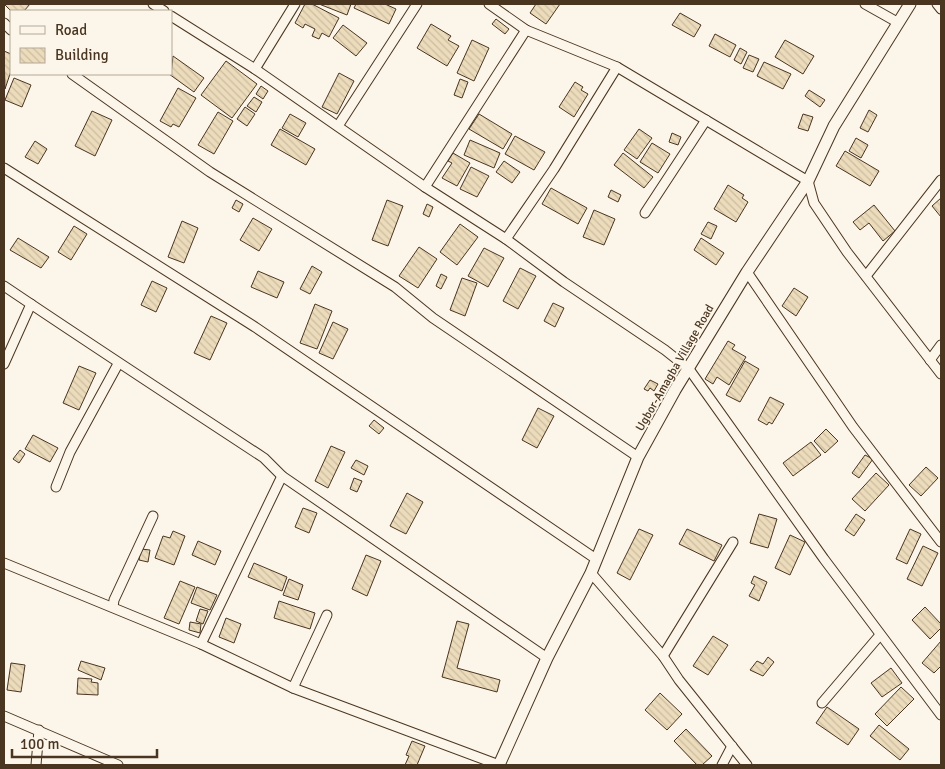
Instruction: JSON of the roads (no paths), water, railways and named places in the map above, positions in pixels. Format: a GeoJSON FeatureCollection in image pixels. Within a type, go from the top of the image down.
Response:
{"type":"FeatureCollection","features":[{"type":"Feature","properties":{"kind":"street"},"geometry":{"type":"LineString","coordinates":[[255,70],[295,4]]}},
{"type":"Feature","properties":{"kind":"street"},"geometry":{"type":"LineString","coordinates":[[338,126],[417,4]]}},
{"type":"Feature","properties":{"kind":"street"},"geometry":{"type":"LineString","coordinates":[[488,4],[502,7],[526,30],[617,67],[808,181],[814,203],[866,276],[941,374]]}},
{"type":"Feature","properties":{"kind":"street"},"geometry":{"type":"LineString","coordinates":[[866,4],[897,22]]}},
{"type":"Feature","properties":{"kind":"street","name":"Ugbor-Amagba Village Road"},"geometry":{"type":"LineString","coordinates":[[499,765],[547,658],[591,573],[638,457],[747,272],[808,181],[834,126],[897,22],[910,4]]}},
{"type":"Feature","properties":{"kind":"street"},"geometry":{"type":"LineString","coordinates":[[937,4],[941,9]]}},
{"type":"Feature","properties":{"kind":"street"},"geometry":{"type":"LineString","coordinates":[[172,17],[255,70],[425,187],[506,239],[564,282],[690,369],[880,635],[941,715]]}},
{"type":"Feature","properties":{"kind":"street"},"geometry":{"type":"LineString","coordinates":[[425,187],[526,30]]}},
{"type":"Feature","properties":{"kind":"street"},"geometry":{"type":"LineString","coordinates":[[506,239],[554,169],[617,67]]}},
{"type":"Feature","properties":{"kind":"street"},"geometry":{"type":"LineString","coordinates":[[73,75],[210,172],[395,287],[433,318],[638,457]]}},
{"type":"Feature","properties":{"kind":"street"},"geometry":{"type":"LineString","coordinates":[[645,213],[706,120]]}},
{"type":"Feature","properties":{"kind":"street"},"geometry":{"type":"LineString","coordinates":[[4,168],[255,327],[596,560]]}},
{"type":"Feature","properties":{"kind":"street"},"geometry":{"type":"LineString","coordinates":[[866,276],[941,180]]}},
{"type":"Feature","properties":{"kind":"street"},"geometry":{"type":"LineString","coordinates":[[747,272],[853,427],[941,542]]}},
{"type":"Feature","properties":{"kind":"street"},"geometry":{"type":"LineString","coordinates":[[4,286],[54,317],[118,364],[264,458],[282,476],[547,658]]}},
{"type":"Feature","properties":{"kind":"street"},"geometry":{"type":"LineString","coordinates":[[4,364],[31,304]]}},
{"type":"Feature","properties":{"kind":"street"},"geometry":{"type":"LineString","coordinates":[[930,360],[941,345]]}},
{"type":"Feature","properties":{"kind":"street"},"geometry":{"type":"LineString","coordinates":[[56,487],[70,452],[118,364]]}},
{"type":"Feature","properties":{"kind":"street"},"geometry":{"type":"LineString","coordinates":[[201,644],[282,476]]}},
{"type":"Feature","properties":{"kind":"street"},"geometry":{"type":"LineString","coordinates":[[113,607],[114,600],[153,516]]}},
{"type":"Feature","properties":{"kind":"street"},"geometry":{"type":"LineString","coordinates":[[663,656],[733,542]]}},
{"type":"Feature","properties":{"kind":"street"},"geometry":{"type":"LineString","coordinates":[[4,562],[201,644],[293,688],[499,765]]}},
{"type":"Feature","properties":{"kind":"street"},"geometry":{"type":"LineString","coordinates":[[591,573],[663,656],[747,765]]}},
{"type":"Feature","properties":{"kind":"street"},"geometry":{"type":"LineString","coordinates":[[293,688],[327,615]]}},
{"type":"Feature","properties":{"kind":"street"},"geometry":{"type":"LineString","coordinates":[[822,703],[880,635]]}},
{"type":"Feature","properties":{"kind":"street"},"geometry":{"type":"LineString","coordinates":[[4,716],[118,765]]}},
{"type":"Feature","properties":{"kind":"street"},"geometry":{"type":"LineString","coordinates":[[36,765],[39,730]]}},
{"type":"Feature","properties":{"kind":"street"},"geometry":{"type":"LineString","coordinates":[[722,765],[732,746]]}}]}
